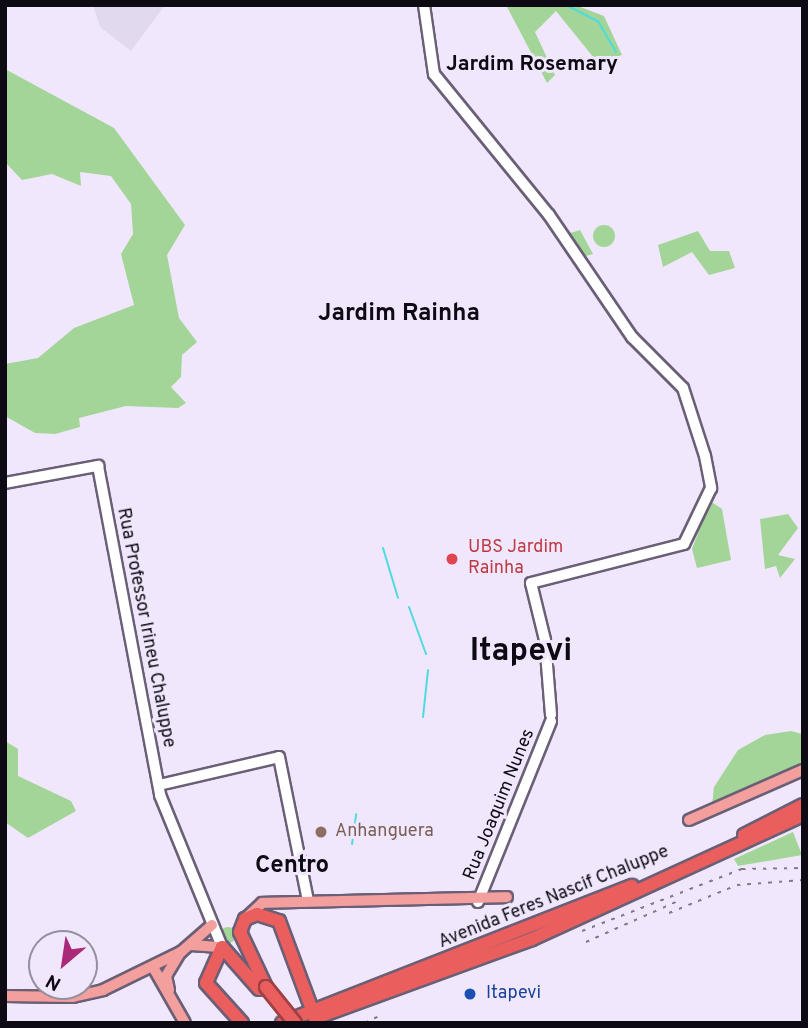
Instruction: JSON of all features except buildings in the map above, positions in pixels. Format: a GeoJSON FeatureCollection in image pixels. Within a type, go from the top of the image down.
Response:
{"type":"FeatureCollection","features":[{"type":"Feature","properties":{"kind":"highway","name":"Avenida Feres Nascif Chaluppe"},"geometry":{"type":"LineString","coordinates":[[311,1017],[672,870],[803,805]]}},
{"type":"Feature","properties":{"kind":"highway","name":"Avenida Feres Nascif Chaluppe"},"geometry":{"type":"LineString","coordinates":[[311,1017],[532,939],[803,815]]}},
{"type":"Feature","properties":{"kind":"highway"},"geometry":{"type":"LineString","coordinates":[[263,914],[279,921],[311,1017],[284,1023],[263,990],[241,935],[245,919],[263,914]]}},
{"type":"Feature","properties":{"kind":"highway"},"geometry":{"type":"LineString","coordinates":[[241,935],[222,947],[207,971],[208,988],[242,1023]]}},
{"type":"Feature","properties":{"kind":"highway"},"geometry":{"type":"LineString","coordinates":[[222,947],[295,1023]]}},
{"type":"Feature","properties":{"kind":"highway"},"geometry":{"type":"LineString","coordinates":[[207,971],[224,964],[241,967]]}},
{"type":"Feature","properties":{"kind":"main road"},"geometry":{"type":"LineString","coordinates":[[693,818],[803,770]]}},
{"type":"Feature","properties":{"kind":"main road"},"geometry":{"type":"LineString","coordinates":[[245,919],[259,903],[478,902],[507,897]]}},
{"type":"Feature","properties":{"kind":"main road"},"geometry":{"type":"LineString","coordinates":[[5,996],[82,996],[153,967],[185,948],[212,925]]}},
{"type":"Feature","properties":{"kind":"main road"},"geometry":{"type":"LineString","coordinates":[[185,948],[222,947]]}},
{"type":"Feature","properties":{"kind":"main road"},"geometry":{"type":"LineString","coordinates":[[173,1003],[166,976],[185,948]]}},
{"type":"Feature","properties":{"kind":"main road"},"geometry":{"type":"LineString","coordinates":[[153,967],[185,1023]]}},
{"type":"Feature","properties":{"kind":"street","name":"Rua Joaquim Nunes"},"geometry":{"type":"LineString","coordinates":[[424,5],[435,74],[549,215],[632,337],[683,387],[711,488],[684,544],[531,583],[545,640],[551,718],[517,798],[478,902]]}},
{"type":"Feature","properties":{"kind":"street","name":"Rua Professor Irineu Chaluppe"},"geometry":{"type":"LineString","coordinates":[[5,483],[98,466],[160,790],[222,947]]}},
{"type":"Feature","properties":{"kind":"street"},"geometry":{"type":"LineString","coordinates":[[160,790],[279,757],[308,901]]}},
{"type":"Feature","properties":{"kind":"shaded area"},"geometry":{"type":"Polygon","coordinates":[[[93,5],[165,5],[131,51],[100,27],[93,5]]]}},
{"type":"Feature","properties":{"kind":"green space"},"geometry":{"type":"Polygon","coordinates":[[[506,5],[575,5],[604,16],[622,55],[598,63],[556,11],[535,32],[555,75],[547,83],[506,5]]]}},
{"type":"Feature","properties":{"kind":"green space"},"geometry":{"type":"Polygon","coordinates":[[[5,69],[114,128],[185,225],[167,255],[179,318],[197,342],[182,355],[181,377],[171,387],[186,403],[178,408],[126,406],[79,418],[80,427],[55,434],[35,433],[5,416],[5,364],[38,358],[74,328],[134,305],[121,254],[133,234],[131,204],[111,176],[80,172],[81,186],[52,174],[22,180],[5,162],[5,69]]]}},
{"type":"Feature","properties":{"kind":"green space"},"geometry":{"type":"Polygon","coordinates":[[[600,225],[608,225],[615,232],[615,240],[608,247],[600,247],[593,240],[593,232],[600,225]]]}},
{"type":"Feature","properties":{"kind":"green space"},"geometry":{"type":"Polygon","coordinates":[[[580,230],[593,254],[586,256],[570,233],[580,230]]]}},
{"type":"Feature","properties":{"kind":"green space"},"geometry":{"type":"Polygon","coordinates":[[[698,231],[710,251],[729,251],[735,268],[709,275],[692,252],[663,267],[658,245],[698,231]]]}},
{"type":"Feature","properties":{"kind":"green space"},"geometry":{"type":"Polygon","coordinates":[[[710,501],[722,509],[731,560],[697,568],[692,549],[710,501]]]}},
{"type":"Feature","properties":{"kind":"green space"},"geometry":{"type":"Polygon","coordinates":[[[788,514],[798,528],[778,555],[795,559],[780,578],[776,566],[765,569],[760,519],[788,514]]]}},
{"type":"Feature","properties":{"kind":"green space"},"geometry":{"type":"Polygon","coordinates":[[[791,731],[802,734],[803,764],[712,805],[714,787],[738,750],[765,735],[791,731]]]}},
{"type":"Feature","properties":{"kind":"green space"},"geometry":{"type":"Polygon","coordinates":[[[5,741],[18,749],[18,776],[71,801],[76,811],[28,838],[5,822],[5,741]]]}},
{"type":"Feature","properties":{"kind":"green space"},"geometry":{"type":"Polygon","coordinates":[[[793,832],[802,855],[738,866],[734,859],[793,832]]]}},
{"type":"Feature","properties":{"kind":"green space"},"geometry":{"type":"Polygon","coordinates":[[[228,927],[234,929],[234,941],[228,943],[222,941],[220,935],[222,929],[228,927]]]}},
{"type":"Feature","properties":{"kind":"waterway"},"geometry":{"type":"LineString","coordinates":[[566,5],[598,21],[616,52]]}},
{"type":"Feature","properties":{"kind":"waterway"},"geometry":{"type":"LineString","coordinates":[[383,548],[398,598]]}},
{"type":"Feature","properties":{"kind":"waterway"},"geometry":{"type":"LineString","coordinates":[[409,607],[426,654]]}},
{"type":"Feature","properties":{"kind":"waterway"},"geometry":{"type":"LineString","coordinates":[[423,717],[428,670]]}},
{"type":"Feature","properties":{"kind":"waterway"},"geometry":{"type":"LineString","coordinates":[[352,844],[356,814]]}},
{"type":"Feature","properties":{"kind":"railway"},"geometry":{"type":"LineString","coordinates":[[582,931],[742,869],[803,868]]}},
{"type":"Feature","properties":{"kind":"railway"},"geometry":{"type":"LineString","coordinates":[[669,913],[737,885],[803,880]]}},
{"type":"Feature","properties":{"kind":"railway"},"geometry":{"type":"LineString","coordinates":[[586,942],[678,901]]}},
{"type":"Feature","properties":{"kind":"railway"},"geometry":{"type":"LineString","coordinates":[[365,1023],[381,1015]]}},
{"type":"Feature","properties":{"kind":"place","name":"UBS Jardim Rainha"},"geometry":{"type":"Point","coordinates":[452,559]}},
{"type":"Feature","properties":{"kind":"place","name":"Anhanguera"},"geometry":{"type":"Point","coordinates":[321,832]}},
{"type":"Feature","properties":{"kind":"place","name":"Itapevi"},"geometry":{"type":"Point","coordinates":[470,994]}},
{"type":"Feature","properties":{"kind":"district","name":"Jardim Rosemary"},"geometry":{"type":"Point","coordinates":[532,65]}},
{"type":"Feature","properties":{"kind":"district","name":"Jardim Rainha"},"geometry":{"type":"Point","coordinates":[399,315]}},
{"type":"Feature","properties":{"kind":"district","name":"Itapevi"},"geometry":{"type":"Point","coordinates":[521,652]}},
{"type":"Feature","properties":{"kind":"district","name":"Centro"},"geometry":{"type":"Point","coordinates":[292,867]}}]}
